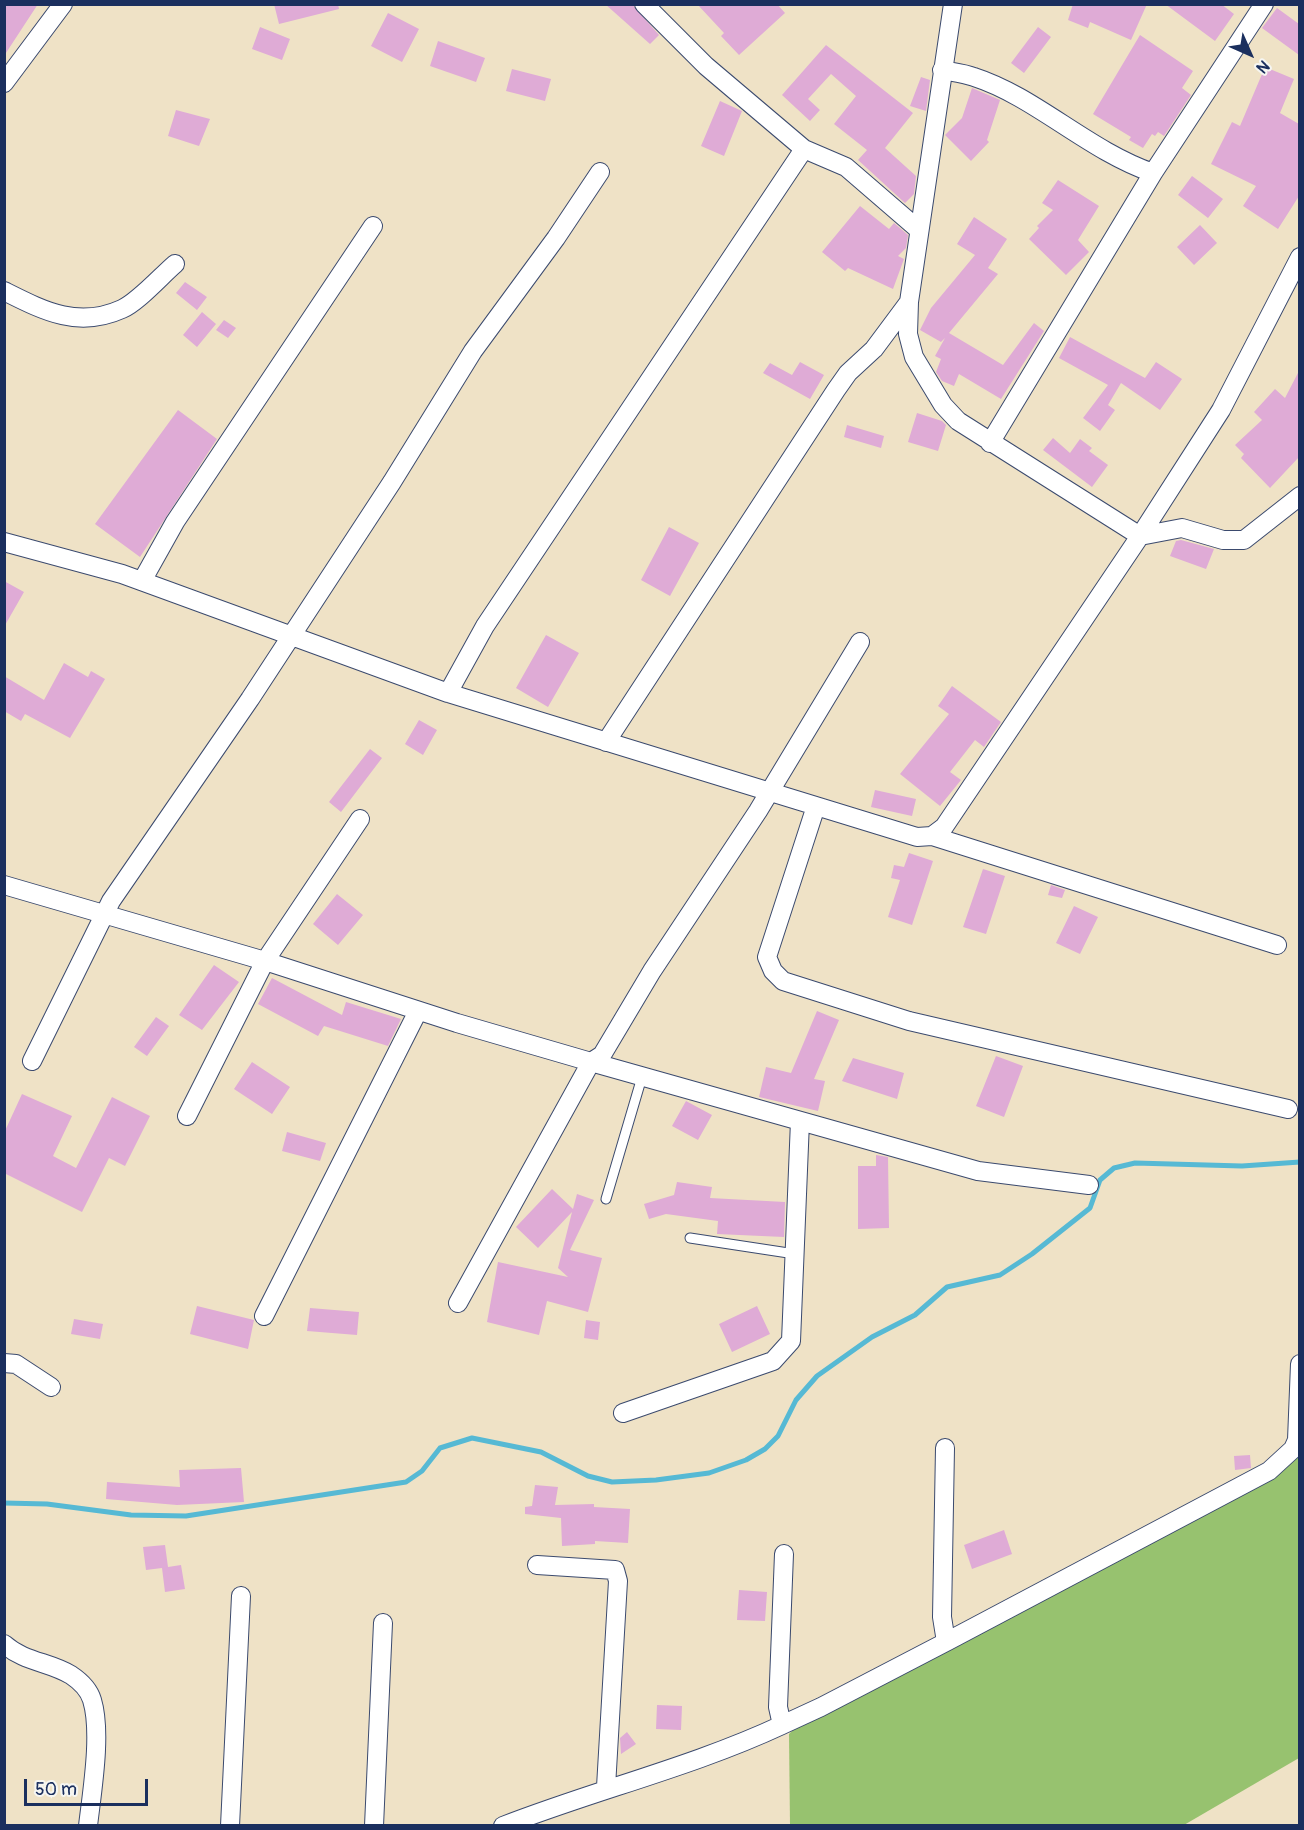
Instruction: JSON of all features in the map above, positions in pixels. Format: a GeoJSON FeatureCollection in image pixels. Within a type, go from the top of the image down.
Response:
{"type":"FeatureCollection","features":[{"type":"Feature","properties":{"kind":"street"},"geometry":{"type":"LineString","coordinates":[[4,83],[63,4]]}},
{"type":"Feature","properties":{"kind":"street"},"geometry":{"type":"LineString","coordinates":[[953,4],[909,302],[908,334],[914,357],[943,405],[958,421],[990,443],[1140,536],[1182,528],[1223,540],[1244,540],[1299,496]]}},
{"type":"Feature","properties":{"kind":"street"},"geometry":{"type":"LineString","coordinates":[[990,443],[1153,173],[1264,4]]}},
{"type":"Feature","properties":{"kind":"street"},"geometry":{"type":"LineString","coordinates":[[655,8],[706,66],[804,149],[846,167],[919,230]]}},
{"type":"Feature","properties":{"kind":"street"},"geometry":{"type":"LineString","coordinates":[[942,70],[974,77],[999,88],[1086,142],[1126,164],[1153,173]]}},
{"type":"Feature","properties":{"kind":"street"},"geometry":{"type":"LineString","coordinates":[[447,693],[485,626],[804,149]]}},
{"type":"Feature","properties":{"kind":"street"},"geometry":{"type":"LineString","coordinates":[[32,1061],[111,901],[292,635],[392,482],[473,351],[556,238],[600,172]]}},
{"type":"Feature","properties":{"kind":"street"},"geometry":{"type":"LineString","coordinates":[[142,581],[175,522],[373,226]]}},
{"type":"Feature","properties":{"kind":"street"},"geometry":{"type":"LineString","coordinates":[[932,836],[944,827],[1140,536],[1221,410],[1299,259]]}},
{"type":"Feature","properties":{"kind":"street"},"geometry":{"type":"LineString","coordinates":[[4,291],[45,311],[80,320],[124,309],[175,264]]}},
{"type":"Feature","properties":{"kind":"street"},"geometry":{"type":"LineString","coordinates":[[606,742],[836,390],[848,373],[874,350],[909,302]]}},
{"type":"Feature","properties":{"kind":"street"},"geometry":{"type":"LineString","coordinates":[[4,542],[142,581],[447,693],[917,837],[932,836],[1277,945]]}},
{"type":"Feature","properties":{"kind":"street"},"geometry":{"type":"LineString","coordinates":[[458,1303],[591,1062],[602,1055],[652,971],[769,791],[860,642]]}},
{"type":"Feature","properties":{"kind":"street"},"geometry":{"type":"LineString","coordinates":[[816,806],[767,957],[773,971],[783,981],[909,1021],[1288,1109]]}},
{"type":"Feature","properties":{"kind":"street"},"geometry":{"type":"LineString","coordinates":[[187,1116],[265,961],[360,819]]}},
{"type":"Feature","properties":{"kind":"street"},"geometry":{"type":"LineString","coordinates":[[4,885],[265,961],[418,1011],[642,1077],[978,1171],[1089,1185]]}},
{"type":"Feature","properties":{"kind":"street"},"geometry":{"type":"LineString","coordinates":[[264,1316],[418,1011]]}},
{"type":"Feature","properties":{"kind":"street"},"geometry":{"type":"LineString","coordinates":[[623,1413],[773,1361],[781,1355],[791,1341],[800,1121]]}},
{"type":"Feature","properties":{"kind":"street"},"geometry":{"type":"LineString","coordinates":[[4,1363],[16,1364],[51,1387]]}},
{"type":"Feature","properties":{"kind":"street"},"geometry":{"type":"LineString","coordinates":[[502,1826],[606,1787],[664,1771],[782,1725],[821,1707],[1269,1471],[1293,1449],[1297,1440],[1299,1364]]}},
{"type":"Feature","properties":{"kind":"street"},"geometry":{"type":"LineString","coordinates":[[945,1448],[942,1617],[946,1642]]}},
{"type":"Feature","properties":{"kind":"street"},"geometry":{"type":"LineString","coordinates":[[782,1725],[778,1707],[784,1554]]}},
{"type":"Feature","properties":{"kind":"street"},"geometry":{"type":"LineString","coordinates":[[537,1565],[615,1570],[618,1581],[606,1787]]}},
{"type":"Feature","properties":{"kind":"street"},"geometry":{"type":"LineString","coordinates":[[230,1826],[241,1596]]}},
{"type":"Feature","properties":{"kind":"street"},"geometry":{"type":"LineString","coordinates":[[374,1826],[383,1623]]}},
{"type":"Feature","properties":{"kind":"street"},"geometry":{"type":"LineString","coordinates":[[4,1644],[20,1656],[70,1674],[81,1683],[92,1700],[95,1762],[88,1826]]}},
{"type":"Feature","properties":{"kind":"lane"},"geometry":{"type":"LineString","coordinates":[[606,1199],[642,1077]]}},
{"type":"Feature","properties":{"kind":"lane"},"geometry":{"type":"LineString","coordinates":[[690,1239],[795,1254]]}},
{"type":"Feature","properties":{"kind":"green space"},"geometry":{"type":"Polygon","coordinates":[[[1299,1457],[1299,1758],[1184,1825],[790,1825],[789,1734],[799,1724],[1299,1457]]]}},
{"type":"Feature","properties":{"kind":"building"},"geometry":{"type":"Polygon","coordinates":[[[4,4],[38,4],[4,56],[4,4]]]}},
{"type":"Feature","properties":{"kind":"building"},"geometry":{"type":"Polygon","coordinates":[[[274,4],[338,4],[339,9],[279,24],[274,4]]]}},
{"type":"Feature","properties":{"kind":"building"},"geometry":{"type":"Polygon","coordinates":[[[605,4],[632,4],[659,35],[650,44],[605,4]]]}},
{"type":"Feature","properties":{"kind":"building"},"geometry":{"type":"Polygon","coordinates":[[[697,4],[777,4],[785,13],[739,55],[721,36],[724,33],[697,4]]]}},
{"type":"Feature","properties":{"kind":"building"},"geometry":{"type":"Polygon","coordinates":[[[1073,4],[1147,4],[1131,40],[1090,22],[1088,28],[1068,20],[1073,4]]]}},
{"type":"Feature","properties":{"kind":"building"},"geometry":{"type":"Polygon","coordinates":[[[1165,4],[1221,4],[1234,14],[1215,41],[1165,4]]]}},
{"type":"Feature","properties":{"kind":"building"},"geometry":{"type":"Polygon","coordinates":[[[1277,8],[1299,24],[1299,55],[1262,28],[1277,8]]]}},
{"type":"Feature","properties":{"kind":"building"},"geometry":{"type":"Polygon","coordinates":[[[388,13],[419,29],[402,62],[371,46],[388,13]]]}},
{"type":"Feature","properties":{"kind":"building"},"geometry":{"type":"Polygon","coordinates":[[[260,27],[290,39],[282,60],[252,49],[260,27]]]}},
{"type":"Feature","properties":{"kind":"building"},"geometry":{"type":"Polygon","coordinates":[[[1038,27],[1051,37],[1024,73],[1011,63],[1038,27]]]}},
{"type":"Feature","properties":{"kind":"building"},"geometry":{"type":"Polygon","coordinates":[[[1140,35],[1193,71],[1182,88],[1191,95],[1164,136],[1158,132],[1155,136],[1152,134],[1143,148],[1129,140],[1131,137],[1093,114],[1140,35]]]}},
{"type":"Feature","properties":{"kind":"building"},"geometry":{"type":"Polygon","coordinates":[[[438,41],[485,58],[476,82],[430,66],[438,41]]]}},
{"type":"Feature","properties":{"kind":"building"},"geometry":{"type":"Polygon","coordinates":[[[826,45],[913,113],[885,148],[916,176],[914,194],[905,203],[858,160],[867,150],[834,124],[856,96],[831,74],[808,99],[820,110],[810,121],[782,95],[826,45]]]}},
{"type":"Feature","properties":{"kind":"building"},"geometry":{"type":"Polygon","coordinates":[[[1265,67],[1294,79],[1280,113],[1299,124],[1299,196],[1278,229],[1243,206],[1256,186],[1211,164],[1232,122],[1240,126],[1265,67]]]}},
{"type":"Feature","properties":{"kind":"building"},"geometry":{"type":"Polygon","coordinates":[[[512,69],[551,79],[545,101],[506,91],[512,69]]]}},
{"type":"Feature","properties":{"kind":"building"},"geometry":{"type":"Polygon","coordinates":[[[921,77],[930,80],[926,111],[910,106],[921,77]]]}},
{"type":"Feature","properties":{"kind":"building"},"geometry":{"type":"Polygon","coordinates":[[[972,88],[1000,100],[987,140],[989,142],[971,161],[945,135],[962,118],[972,88]]]}},
{"type":"Feature","properties":{"kind":"building"},"geometry":{"type":"Polygon","coordinates":[[[720,101],[742,111],[724,156],[701,146],[720,101]]]}},
{"type":"Feature","properties":{"kind":"building"},"geometry":{"type":"Polygon","coordinates":[[[176,110],[210,119],[199,146],[168,136],[176,110]]]}},
{"type":"Feature","properties":{"kind":"building"},"geometry":{"type":"Polygon","coordinates":[[[1192,176],[1223,199],[1208,218],[1178,195],[1192,176]]]}},
{"type":"Feature","properties":{"kind":"building"},"geometry":{"type":"Polygon","coordinates":[[[1058,180],[1099,206],[1078,240],[1089,252],[1066,275],[1029,239],[1039,228],[1037,226],[1053,210],[1042,203],[1058,180]]]}},
{"type":"Feature","properties":{"kind":"building"},"geometry":{"type":"Polygon","coordinates":[[[860,206],[889,229],[894,223],[908,235],[906,248],[898,256],[904,259],[893,289],[848,268],[845,271],[822,252],[860,206]]]}},
{"type":"Feature","properties":{"kind":"building"},"geometry":{"type":"Polygon","coordinates":[[[974,217],[1007,239],[988,268],[998,274],[949,333],[1003,365],[1034,323],[1044,331],[1001,399],[959,374],[954,386],[942,381],[936,372],[941,359],[935,356],[945,338],[941,342],[920,330],[931,308],[975,255],[957,244],[974,217]]]}},
{"type":"Feature","properties":{"kind":"building"},"geometry":{"type":"Polygon","coordinates":[[[1200,225],[1217,243],[1194,265],[1177,247],[1200,225]]]}},
{"type":"Feature","properties":{"kind":"building"},"geometry":{"type":"Polygon","coordinates":[[[185,282],[207,297],[197,310],[176,293],[185,282]]]}},
{"type":"Feature","properties":{"kind":"building"},"geometry":{"type":"Polygon","coordinates":[[[202,312],[216,324],[197,347],[183,335],[202,312]]]}},
{"type":"Feature","properties":{"kind":"building"},"geometry":{"type":"Polygon","coordinates":[[[224,320],[236,328],[228,338],[216,330],[224,320]]]}},
{"type":"Feature","properties":{"kind":"building"},"geometry":{"type":"Polygon","coordinates":[[[1070,337],[1145,378],[1156,362],[1182,379],[1160,410],[1121,383],[1108,405],[1115,410],[1100,431],[1083,418],[1108,385],[1059,358],[1070,337]]]}},
{"type":"Feature","properties":{"kind":"building"},"geometry":{"type":"Polygon","coordinates":[[[800,362],[824,375],[810,399],[763,373],[770,363],[792,375],[800,362]]]}},
{"type":"Feature","properties":{"kind":"building"},"geometry":{"type":"Polygon","coordinates":[[[1299,371],[1299,457],[1270,488],[1241,458],[1244,454],[1235,445],[1262,420],[1254,412],[1275,389],[1285,398],[1299,371]]]}},
{"type":"Feature","properties":{"kind":"building"},"geometry":{"type":"Polygon","coordinates":[[[178,410],[217,439],[140,557],[95,524],[178,410]]]}},
{"type":"Feature","properties":{"kind":"building"},"geometry":{"type":"Polygon","coordinates":[[[917,413],[942,421],[946,425],[938,451],[908,442],[917,413]]]}},
{"type":"Feature","properties":{"kind":"building"},"geometry":{"type":"Polygon","coordinates":[[[847,425],[884,436],[881,448],[844,437],[847,425]]]}},
{"type":"Feature","properties":{"kind":"building"},"geometry":{"type":"Polygon","coordinates":[[[1053,438],[1070,453],[1080,439],[1092,448],[1089,451],[1108,465],[1092,487],[1043,450],[1053,438]]]}},
{"type":"Feature","properties":{"kind":"building"},"geometry":{"type":"Polygon","coordinates":[[[669,527],[699,543],[670,596],[641,580],[669,527]]]}},
{"type":"Feature","properties":{"kind":"building"},"geometry":{"type":"Polygon","coordinates":[[[1181,540],[1214,549],[1206,569],[1170,556],[1176,541],[1181,540]]]}},
{"type":"Feature","properties":{"kind":"building"},"geometry":{"type":"Polygon","coordinates":[[[4,581],[24,592],[4,627],[4,581]]]}},
{"type":"Feature","properties":{"kind":"building"},"geometry":{"type":"Polygon","coordinates":[[[546,635],[579,653],[548,707],[516,688],[546,635]]]}},
{"type":"Feature","properties":{"kind":"building"},"geometry":{"type":"Polygon","coordinates":[[[64,663],[88,677],[91,671],[105,679],[70,738],[25,714],[21,721],[4,711],[4,676],[44,700],[64,663]]]}},
{"type":"Feature","properties":{"kind":"building"},"geometry":{"type":"Polygon","coordinates":[[[952,686],[1001,722],[984,747],[975,740],[950,772],[961,780],[940,806],[900,774],[949,714],[938,706],[952,686]]]}},
{"type":"Feature","properties":{"kind":"building"},"geometry":{"type":"Polygon","coordinates":[[[419,720],[437,730],[423,755],[405,744],[419,720]]]}},
{"type":"Feature","properties":{"kind":"building"},"geometry":{"type":"Polygon","coordinates":[[[370,749],[382,758],[341,812],[329,802],[370,749]]]}},
{"type":"Feature","properties":{"kind":"building"},"geometry":{"type":"Polygon","coordinates":[[[875,790],[916,799],[912,816],[871,807],[875,790]]]}},
{"type":"Feature","properties":{"kind":"building"},"geometry":{"type":"Polygon","coordinates":[[[909,853],[933,861],[912,925],[888,917],[900,880],[891,878],[894,865],[904,867],[909,853]]]}},
{"type":"Feature","properties":{"kind":"building"},"geometry":{"type":"Polygon","coordinates":[[[983,869],[1005,876],[986,934],[963,927],[983,869]]]}},
{"type":"Feature","properties":{"kind":"building"},"geometry":{"type":"Polygon","coordinates":[[[1051,885],[1065,890],[1062,898],[1048,895],[1051,885]]]}},
{"type":"Feature","properties":{"kind":"building"},"geometry":{"type":"Polygon","coordinates":[[[337,894],[363,915],[338,945],[313,924],[337,894]]]}},
{"type":"Feature","properties":{"kind":"building"},"geometry":{"type":"Polygon","coordinates":[[[1074,906],[1098,917],[1080,954],[1056,943],[1074,906]]]}},
{"type":"Feature","properties":{"kind":"building"},"geometry":{"type":"Polygon","coordinates":[[[214,965],[239,982],[202,1030],[179,1015],[214,965]]]}},
{"type":"Feature","properties":{"kind":"building"},"geometry":{"type":"Polygon","coordinates":[[[272,978],[342,1015],[346,1002],[401,1019],[388,1046],[324,1026],[318,1036],[258,1004],[272,978]]]}},
{"type":"Feature","properties":{"kind":"building"},"geometry":{"type":"Polygon","coordinates":[[[817,1011],[839,1020],[814,1079],[825,1081],[818,1111],[759,1097],[766,1067],[791,1073],[817,1011]]]}},
{"type":"Feature","properties":{"kind":"building"},"geometry":{"type":"Polygon","coordinates":[[[156,1017],[169,1026],[147,1056],[134,1047],[156,1017]]]}},
{"type":"Feature","properties":{"kind":"building"},"geometry":{"type":"Polygon","coordinates":[[[996,1056],[1023,1066],[1004,1117],[976,1106],[996,1056]]]}},
{"type":"Feature","properties":{"kind":"building"},"geometry":{"type":"Polygon","coordinates":[[[853,1058],[904,1073],[897,1099],[842,1081],[853,1058]]]}},
{"type":"Feature","properties":{"kind":"building"},"geometry":{"type":"Polygon","coordinates":[[[252,1062],[290,1087],[272,1114],[234,1089],[252,1062]]]}},
{"type":"Feature","properties":{"kind":"building"},"geometry":{"type":"Polygon","coordinates":[[[22,1094],[72,1116],[53,1156],[76,1168],[112,1097],[150,1116],[125,1166],[109,1158],[82,1212],[4,1173],[4,1133],[22,1094]]]}},
{"type":"Feature","properties":{"kind":"building"},"geometry":{"type":"Polygon","coordinates":[[[686,1101],[712,1115],[698,1140],[672,1126],[686,1101]]]}},
{"type":"Feature","properties":{"kind":"building"},"geometry":{"type":"Polygon","coordinates":[[[287,1132],[326,1143],[320,1161],[282,1151],[287,1132]]]}},
{"type":"Feature","properties":{"kind":"building"},"geometry":{"type":"Polygon","coordinates":[[[876,1155],[888,1157],[889,1228],[858,1229],[858,1166],[876,1166],[876,1155]]]}},
{"type":"Feature","properties":{"kind":"building"},"geometry":{"type":"Polygon","coordinates":[[[677,1182],[712,1187],[710,1198],[785,1202],[784,1237],[717,1234],[718,1221],[666,1214],[649,1219],[644,1204],[674,1195],[677,1182]]]}},
{"type":"Feature","properties":{"kind":"building"},"geometry":{"type":"Polygon","coordinates":[[[552,1189],[573,1209],[577,1194],[594,1200],[570,1250],[602,1258],[588,1312],[547,1301],[539,1335],[487,1322],[498,1262],[568,1277],[558,1268],[572,1212],[538,1248],[516,1227],[552,1189]]]}},
{"type":"Feature","properties":{"kind":"building"},"geometry":{"type":"Polygon","coordinates":[[[197,1306],[254,1320],[248,1349],[190,1334],[197,1306]]]}},
{"type":"Feature","properties":{"kind":"building"},"geometry":{"type":"Polygon","coordinates":[[[757,1306],[770,1334],[732,1352],[719,1324],[757,1306]]]}},
{"type":"Feature","properties":{"kind":"building"},"geometry":{"type":"Polygon","coordinates":[[[310,1308],[359,1312],[357,1335],[307,1331],[310,1308]]]}},
{"type":"Feature","properties":{"kind":"building"},"geometry":{"type":"Polygon","coordinates":[[[74,1319],[103,1324],[100,1339],[71,1334],[74,1319]]]}},
{"type":"Feature","properties":{"kind":"building"},"geometry":{"type":"Polygon","coordinates":[[[586,1320],[600,1322],[598,1340],[584,1338],[586,1320]]]}},
{"type":"Feature","properties":{"kind":"building"},"geometry":{"type":"Polygon","coordinates":[[[1250,1455],[1251,1468],[1235,1470],[1234,1456],[1250,1455]]]}},
{"type":"Feature","properties":{"kind":"building"},"geometry":{"type":"Polygon","coordinates":[[[241,1468],[244,1502],[177,1505],[106,1499],[107,1482],[180,1487],[179,1470],[241,1468]]]}},
{"type":"Feature","properties":{"kind":"building"},"geometry":{"type":"Polygon","coordinates":[[[535,1485],[558,1487],[555,1505],[594,1504],[594,1507],[630,1509],[628,1543],[595,1541],[595,1544],[562,1546],[561,1518],[525,1514],[525,1507],[532,1506],[535,1485]]]}},
{"type":"Feature","properties":{"kind":"building"},"geometry":{"type":"Polygon","coordinates":[[[1004,1530],[1012,1554],[972,1569],[964,1545],[1004,1530]]]}},
{"type":"Feature","properties":{"kind":"building"},"geometry":{"type":"Polygon","coordinates":[[[165,1545],[168,1567],[181,1565],[185,1589],[165,1592],[162,1568],[146,1570],[143,1547],[165,1545]]]}},
{"type":"Feature","properties":{"kind":"building"},"geometry":{"type":"Polygon","coordinates":[[[739,1590],[767,1592],[765,1621],[737,1620],[739,1590]]]}},
{"type":"Feature","properties":{"kind":"building"},"geometry":{"type":"Polygon","coordinates":[[[657,1705],[682,1706],[681,1730],[656,1729],[657,1705]]]}},
{"type":"Feature","properties":{"kind":"building"},"geometry":{"type":"Polygon","coordinates":[[[627,1732],[636,1744],[621,1754],[620,1738],[627,1732]]]}},
{"type":"Feature","properties":{"kind":"waterway"},"geometry":{"type":"LineString","coordinates":[[4,1503],[47,1504],[131,1515],[186,1516],[406,1482],[422,1471],[440,1448],[472,1438],[541,1452],[588,1476],[612,1482],[656,1480],[709,1473],[746,1460],[765,1449],[778,1436],[796,1400],[817,1376],[872,1337],[915,1315],[947,1287],[1000,1275],[1032,1254],[1090,1208],[1100,1180],[1114,1168],[1135,1163],[1242,1166],[1300,1162]]}}]}
